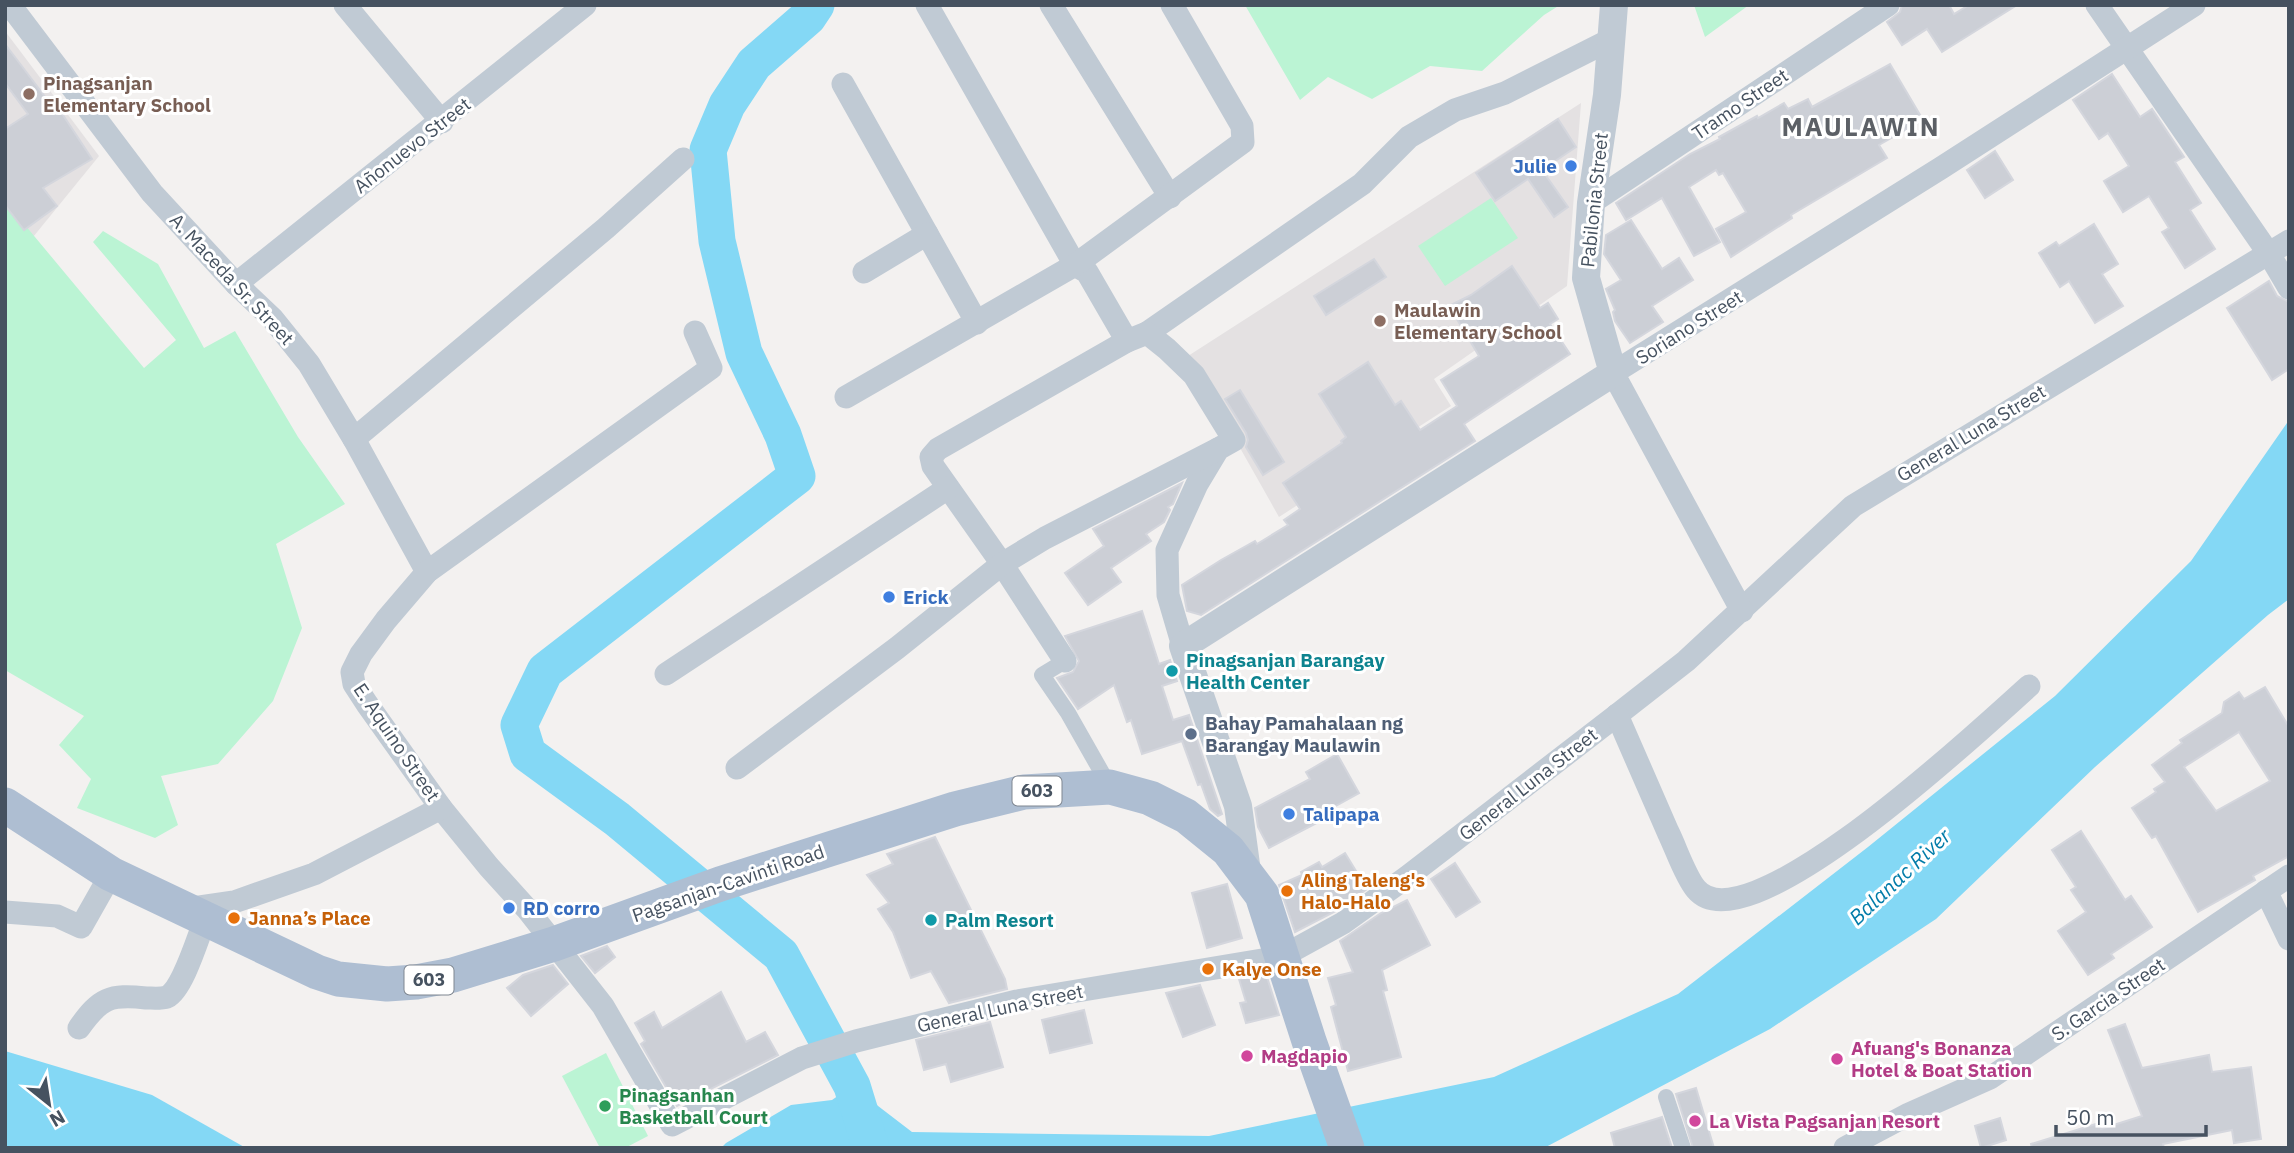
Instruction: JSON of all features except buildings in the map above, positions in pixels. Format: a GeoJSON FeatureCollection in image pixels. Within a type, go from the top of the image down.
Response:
{"type":"FeatureCollection","features":[{"type":"Feature","properties":{"kind":"main road","name":"Pagsanjan-Cavinti Road"},"geometry":{"type":"LineString","coordinates":[[5,805],[111,874],[317,972],[363,983],[416,982],[453,975],[554,944],[720,884],[955,808],[1024,792],[1110,786],[1150,799],[1186,816],[1228,850],[1247,872],[1262,895],[1347,1148]]}},
{"type":"Feature","properties":{"kind":"street","name":"A. Maceda Sr. Street"},"geometry":{"type":"LineString","coordinates":[[10,5],[152,193],[236,284],[272,318],[309,364],[354,439],[427,572]]}},
{"type":"Feature","properties":{"kind":"street"},"geometry":{"type":"LineString","coordinates":[[345,5],[442,122]]}},
{"type":"Feature","properties":{"kind":"street","name":"Añonuevo Street"},"geometry":{"type":"LineString","coordinates":[[236,284],[585,5]]}},
{"type":"Feature","properties":{"kind":"street"},"geometry":{"type":"LineString","coordinates":[[927,5],[1076,264],[1087,272],[1137,337],[1167,349],[1194,375],[1226,444]]}},
{"type":"Feature","properties":{"kind":"street"},"geometry":{"type":"LineString","coordinates":[[1051,5],[1170,197]]}},
{"type":"Feature","properties":{"kind":"street"},"geometry":{"type":"LineString","coordinates":[[846,397],[1076,264],[1243,142],[1242,126],[1172,5]]}},
{"type":"Feature","properties":{"kind":"street","name":"Pabilonia Street"},"geometry":{"type":"LineString","coordinates":[[1614,5],[1607,95],[1591,203],[1586,278],[1613,373],[1742,611]]}},
{"type":"Feature","properties":{"kind":"street","name":"Tramo Street"},"geometry":{"type":"LineString","coordinates":[[1591,203],[1888,5]]}},
{"type":"Feature","properties":{"kind":"street"},"geometry":{"type":"LineString","coordinates":[[2097,5],[2269,254],[2289,288]]}},
{"type":"Feature","properties":{"kind":"street","name":"Soriano Street"},"geometry":{"type":"LineString","coordinates":[[1183,646],[1930,176],[2194,5]]}},
{"type":"Feature","properties":{"kind":"street"},"geometry":{"type":"LineString","coordinates":[[1110,786],[1068,713],[1042,676],[1065,661],[1002,564],[933,466],[933,453],[1137,337],[1362,184],[1409,137],[1455,110],[1505,93],[1611,40]]}},
{"type":"Feature","properties":{"kind":"street"},"geometry":{"type":"LineString","coordinates":[[843,84],[977,323]]}},
{"type":"Feature","properties":{"kind":"street"},"geometry":{"type":"LineString","coordinates":[[354,439],[606,228],[683,159]]}},
{"type":"Feature","properties":{"kind":"street"},"geometry":{"type":"LineString","coordinates":[[864,271],[927,234]]}},
{"type":"Feature","properties":{"kind":"street","name":"General Luna Street"},"geometry":{"type":"LineString","coordinates":[[672,1125],[802,1058],[856,1041],[1017,1001],[1281,957],[1354,915],[1686,661],[1853,506],[2289,240]]}},
{"type":"Feature","properties":{"kind":"street","name":"E. Aquino Street"},"geometry":{"type":"LineString","coordinates":[[672,1125],[603,1006],[441,808],[360,694],[354,684],[352,672],[373,637],[427,572],[711,368],[695,332]]}},
{"type":"Feature","properties":{"kind":"street"},"geometry":{"type":"LineString","coordinates":[[737,768],[897,648],[1002,564],[1045,538],[1226,444]]}},
{"type":"Feature","properties":{"kind":"street"},"geometry":{"type":"LineString","coordinates":[[1226,444],[1197,484],[1167,550],[1168,595],[1238,806],[1247,872]]}},
{"type":"Feature","properties":{"kind":"street"},"geometry":{"type":"LineString","coordinates":[[666,674],[948,488]]}},
{"type":"Feature","properties":{"kind":"street"},"geometry":{"type":"LineString","coordinates":[[1617,715],[1676,850],[1697,890],[1715,901],[1742,898],[1786,880],[1820,857],[1945,762],[2029,686]]}},
{"type":"Feature","properties":{"kind":"street"},"geometry":{"type":"LineString","coordinates":[[79,1028],[91,1011],[106,999],[122,995],[155,999],[168,996],[178,986],[194,915],[314,874],[441,808]]}},
{"type":"Feature","properties":{"kind":"street"},"geometry":{"type":"LineString","coordinates":[[5,912],[57,916],[80,927],[111,874]]}},
{"type":"Feature","properties":{"kind":"street","name":"S. Garcia Street"},"geometry":{"type":"LineString","coordinates":[[1845,1148],[1909,1114],[1990,1078],[2289,876]]}},
{"type":"Feature","properties":{"kind":"street"},"geometry":{"type":"LineString","coordinates":[[2266,891],[2289,939]]}},
{"type":"Feature","properties":{"kind":"street"},"geometry":{"type":"LineString","coordinates":[[1666,1097],[1684,1148]]}},
{"type":"Feature","properties":{"kind":"shaded area","name":"Pinagsanjan Elementary School"},"geometry":{"type":"Polygon","coordinates":[[[5,31],[99,156],[29,242],[5,208],[5,31]]]}},
{"type":"Feature","properties":{"kind":"shaded area","name":"Maulawin Elementary School"},"geometry":{"type":"Polygon","coordinates":[[[1581,103],[1567,286],[1434,379],[1451,406],[1279,517],[1188,356],[1581,103]]]}},
{"type":"Feature","properties":{"kind":"green space"},"geometry":{"type":"Polygon","coordinates":[[[1245,5],[1560,5],[1544,15],[1482,71],[1430,66],[1372,99],[1328,77],[1300,100],[1245,5]]]}},
{"type":"Feature","properties":{"kind":"green space"},"geometry":{"type":"Polygon","coordinates":[[[1694,5],[1749,5],[1705,37],[1694,5]]]}},
{"type":"Feature","properties":{"kind":"green space"},"geometry":{"type":"Polygon","coordinates":[[[1491,198],[1518,238],[1445,286],[1418,246],[1491,198]]]}},
{"type":"Feature","properties":{"kind":"green space"},"geometry":{"type":"Polygon","coordinates":[[[5,201],[144,368],[176,340],[93,242],[103,231],[158,264],[204,348],[235,331],[298,437],[345,504],[276,544],[302,628],[273,701],[218,764],[161,776],[178,825],[155,838],[77,808],[91,779],[59,745],[84,716],[5,670],[5,201]]]}},
{"type":"Feature","properties":{"kind":"green space","name":"Pinagsanhan Basketball Court"},"geometry":{"type":"Polygon","coordinates":[[[606,1053],[648,1136],[625,1148],[600,1148],[562,1076],[606,1053]]]}},
{"type":"Feature","properties":{"kind":"water","name":"Balanac River"},"geometry":{"type":"Polygon","coordinates":[[[2289,420],[2289,599],[2095,767],[1936,919],[1770,1029],[1544,1148],[721,1148],[791,1105],[832,1100],[852,1086],[912,1132],[1209,1136],[1494,1077],[1678,994],[1868,847],[2055,696],[2191,561],[2289,420]]]}},
{"type":"Feature","properties":{"kind":"water"},"geometry":{"type":"Polygon","coordinates":[[[5,1051],[152,1095],[246,1148],[5,1148],[5,1051]]]}},
{"type":"Feature","properties":{"kind":"waterway"},"geometry":{"type":"LineString","coordinates":[[816,5],[808,17],[754,64],[727,105],[708,150],[717,241],[744,353],[783,435],[797,476],[545,671],[519,725],[528,754],[617,819],[781,955],[852,1086],[871,1148]]}},
{"type":"Feature","properties":{"kind":"place","name":"Pinagsanjan Elementary School"},"geometry":{"type":"Point","coordinates":[29,94]}},
{"type":"Feature","properties":{"kind":"place","name":"Julie"},"geometry":{"type":"Point","coordinates":[1571,166]}},
{"type":"Feature","properties":{"kind":"place","name":"Maulawin Elementary School"},"geometry":{"type":"Point","coordinates":[1380,321]}},
{"type":"Feature","properties":{"kind":"place","name":"Erick"},"geometry":{"type":"Point","coordinates":[889,597]}},
{"type":"Feature","properties":{"kind":"place","name":"Pinagsanjan Barangay Health Center"},"geometry":{"type":"Point","coordinates":[1172,671]}},
{"type":"Feature","properties":{"kind":"place","name":"Bahay Pamahalaan ng Barangay Maulawin"},"geometry":{"type":"Point","coordinates":[1191,734]}},
{"type":"Feature","properties":{"kind":"place","name":"Talipapa"},"geometry":{"type":"Point","coordinates":[1289,814]}},
{"type":"Feature","properties":{"kind":"place","name":"Aling Taleng's Halo-Halo"},"geometry":{"type":"Point","coordinates":[1287,891]}},
{"type":"Feature","properties":{"kind":"place","name":"RD corro"},"geometry":{"type":"Point","coordinates":[509,908]}},
{"type":"Feature","properties":{"kind":"place","name":"Janna’s Place"},"geometry":{"type":"Point","coordinates":[234,918]}},
{"type":"Feature","properties":{"kind":"place","name":"Palm Resort"},"geometry":{"type":"Point","coordinates":[931,920]}},
{"type":"Feature","properties":{"kind":"place","name":"Kalye Onse"},"geometry":{"type":"Point","coordinates":[1208,969]}},
{"type":"Feature","properties":{"kind":"place","name":"Magdapio"},"geometry":{"type":"Point","coordinates":[1247,1056]}},
{"type":"Feature","properties":{"kind":"place","name":"Afuang's Bonanza Hotel & Boat Station"},"geometry":{"type":"Point","coordinates":[1837,1059]}},
{"type":"Feature","properties":{"kind":"place","name":"Pinagsanhan Basketball Court"},"geometry":{"type":"Point","coordinates":[605,1106]}},
{"type":"Feature","properties":{"kind":"place","name":"La Vista Pagsanjan Resort"},"geometry":{"type":"Point","coordinates":[1695,1121]}},
{"type":"Feature","properties":{"kind":"district","name":"MAULAWIN"},"geometry":{"type":"Point","coordinates":[1861,127]}}]}
